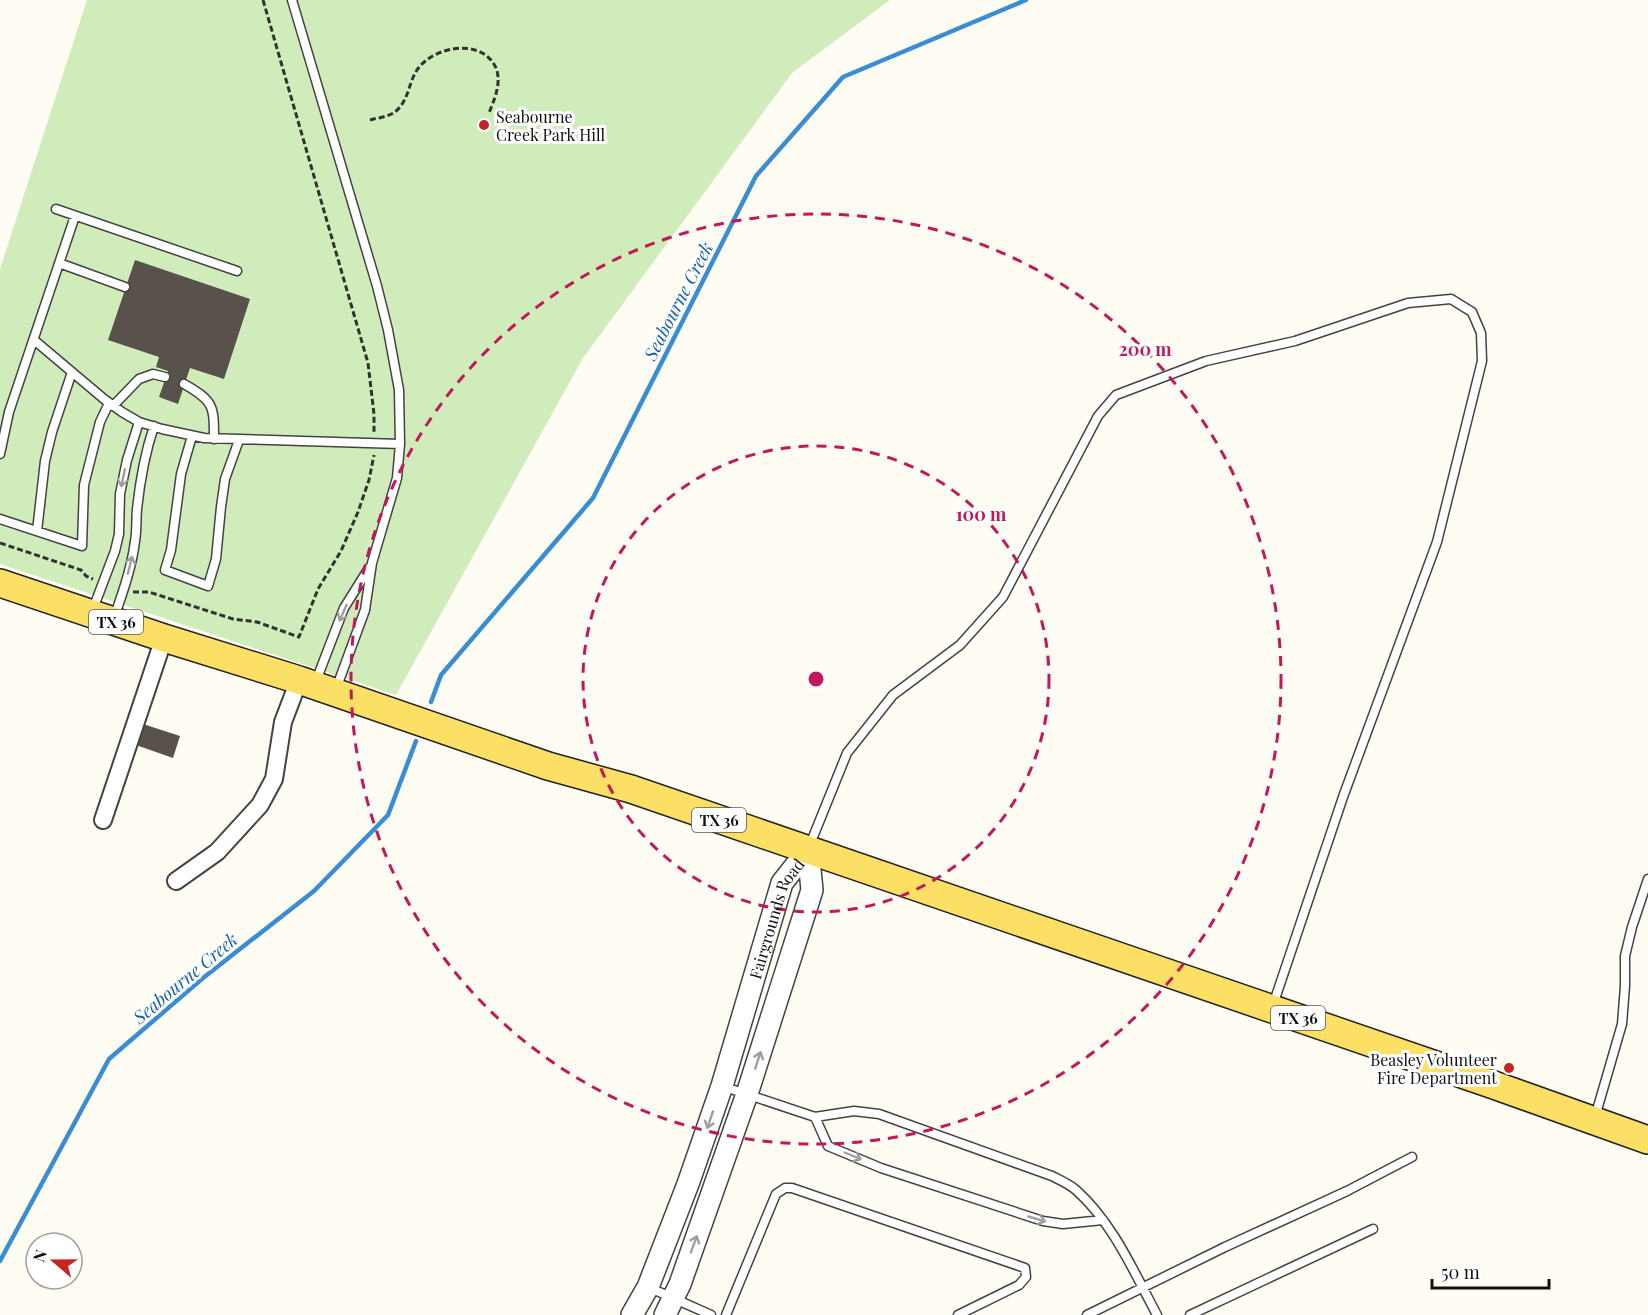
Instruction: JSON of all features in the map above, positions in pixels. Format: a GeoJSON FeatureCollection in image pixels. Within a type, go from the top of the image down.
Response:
{"type":"FeatureCollection","features":[{"type":"Feature","properties":{"kind":"main road","name":"TX 36"},"geometry":{"type":"LineString","coordinates":[[0,583],[316,686],[548,766],[631,789],[1648,1140]]}},
{"type":"Feature","properties":{"kind":"street"},"geometry":{"type":"LineString","coordinates":[[103,820],[164,638]]}},
{"type":"Feature","properties":{"kind":"street"},"geometry":{"type":"LineString","coordinates":[[176,881],[217,852],[260,805],[274,779],[283,722],[316,686]]}},
{"type":"Feature","properties":{"kind":"street","name":"Fairgrounds Road"},"geometry":{"type":"LineString","coordinates":[[632,1315],[648,1287],[688,1184],[722,1086],[782,882],[808,850]]}},
{"type":"Feature","properties":{"kind":"street","name":"Fairgrounds Road"},"geometry":{"type":"LineString","coordinates":[[669,1307],[680,1284],[747,1094],[812,890],[808,850]]}},
{"type":"Feature","properties":{"kind":"lane"},"geometry":{"type":"LineString","coordinates":[[292,0],[388,330],[399,390],[400,444],[397,478],[372,563],[365,610],[316,686]]}},
{"type":"Feature","properties":{"kind":"lane"},"geometry":{"type":"LineString","coordinates":[[56,209],[237,271]]}},
{"type":"Feature","properties":{"kind":"lane"},"geometry":{"type":"LineString","coordinates":[[0,454],[9,412],[75,216]]}},
{"type":"Feature","properties":{"kind":"lane"},"geometry":{"type":"LineString","coordinates":[[59,263],[124,287]]}},
{"type":"Feature","properties":{"kind":"lane"},"geometry":{"type":"LineString","coordinates":[[808,850],[847,753],[893,695],[960,645],[1003,597],[1098,416],[1116,395],[1206,361],[1295,341],[1408,303],[1451,299],[1472,312],[1481,333],[1482,361],[1437,542],[1343,797],[1272,1009]]}},
{"type":"Feature","properties":{"kind":"lane"},"geometry":{"type":"LineString","coordinates":[[34,340],[111,404],[139,422],[192,436],[214,439],[400,444]]}},
{"type":"Feature","properties":{"kind":"lane"},"geometry":{"type":"LineString","coordinates":[[37,531],[45,461],[72,372]]}},
{"type":"Feature","properties":{"kind":"lane"},"geometry":{"type":"LineString","coordinates":[[0,519],[82,546],[84,485],[100,422],[111,404],[139,379],[153,374],[165,377]]}},
{"type":"Feature","properties":{"kind":"lane"},"geometry":{"type":"LineString","coordinates":[[184,384],[207,400],[214,414],[214,439]]}},
{"type":"Feature","properties":{"kind":"lane"},"geometry":{"type":"LineString","coordinates":[[102,617],[104,582],[119,534],[120,494],[127,460],[139,422]]}},
{"type":"Feature","properties":{"kind":"lane"},"geometry":{"type":"LineString","coordinates":[[102,617],[124,590],[135,542],[142,474],[154,426]]}},
{"type":"Feature","properties":{"kind":"lane"},"geometry":{"type":"LineString","coordinates":[[192,436],[181,474],[171,550],[165,570],[208,586],[216,559],[220,507],[225,479],[239,440]]}},
{"type":"Feature","properties":{"kind":"lane"},"geometry":{"type":"LineString","coordinates":[[316,686],[344,608],[372,563]]}},
{"type":"Feature","properties":{"kind":"lane"},"geometry":{"type":"LineString","coordinates":[[1594,1121],[1622,1024],[1625,956],[1648,879]]}},
{"type":"Feature","properties":{"kind":"lane"},"geometry":{"type":"LineString","coordinates":[[722,1086],[815,1117],[854,1112],[879,1114],[1052,1176],[1075,1189],[1103,1220],[1156,1315]]}},
{"type":"Feature","properties":{"kind":"lane"},"geometry":{"type":"LineString","coordinates":[[815,1117],[828,1146],[881,1168],[1043,1221],[1063,1224],[1103,1220]]}},
{"type":"Feature","properties":{"kind":"lane"},"geometry":{"type":"LineString","coordinates":[[1087,1315],[1225,1247],[1347,1191],[1412,1157]]}},
{"type":"Feature","properties":{"kind":"lane"},"geometry":{"type":"LineString","coordinates":[[726,1315],[776,1194],[784,1188],[792,1188],[1025,1268],[1026,1277],[1019,1285],[958,1315]]}},
{"type":"Feature","properties":{"kind":"lane"},"geometry":{"type":"LineString","coordinates":[[1190,1315],[1373,1229]]}},
{"type":"Feature","properties":{"kind":"lane"},"geometry":{"type":"LineString","coordinates":[[648,1287],[669,1307],[711,1315]]}},
{"type":"Feature","properties":{"kind":"path"},"geometry":{"type":"LineString","coordinates":[[124,590],[134,593],[148,592],[233,619],[257,622],[299,637],[318,589],[341,551],[358,512],[373,463],[374,414],[368,363],[263,0]]}},
{"type":"Feature","properties":{"kind":"path"},"geometry":{"type":"LineString","coordinates":[[370,120],[393,114],[399,108],[417,70],[429,58],[459,48],[477,51],[492,62],[497,70],[497,87],[489,113]]}},
{"type":"Feature","properties":{"kind":"path"},"geometry":{"type":"LineString","coordinates":[[0,543],[81,570],[86,576],[104,582]]}},
{"type":"Feature","properties":{"kind":"green space"},"geometry":{"type":"Polygon","coordinates":[[[87,0],[890,0],[792,73],[583,358],[396,695],[0,564],[0,269],[87,0]]]}},
{"type":"Feature","properties":{"kind":"building"},"geometry":{"type":"Polygon","coordinates":[[[135,260],[250,299],[224,379],[190,368],[178,404],[159,397],[168,371],[156,367],[159,357],[108,340],[135,260]]]}},
{"type":"Feature","properties":{"kind":"building"},"geometry":{"type":"Polygon","coordinates":[[[143,724],[180,736],[173,758],[136,745],[143,724]]]}},
{"type":"Feature","properties":{"kind":"waterway","name":"Seabourne Creek"},"geometry":{"type":"LineString","coordinates":[[431,702],[441,675],[593,498],[756,176],[843,77],[1026,0]]}},
{"type":"Feature","properties":{"kind":"waterway","name":"Seabourne Creek"},"geometry":{"type":"LineString","coordinates":[[0,1261],[109,1059],[203,978],[314,891],[388,815],[416,741]]}},
{"type":"Feature","properties":{"kind":"place","name":"Seabourne Creek Park Hill"},"geometry":{"type":"Point","coordinates":[484,125]}},
{"type":"Feature","properties":{"kind":"place","name":"Beasley Volunteer Fire Department"},"geometry":{"type":"Point","coordinates":[1509,1068]}}]}
